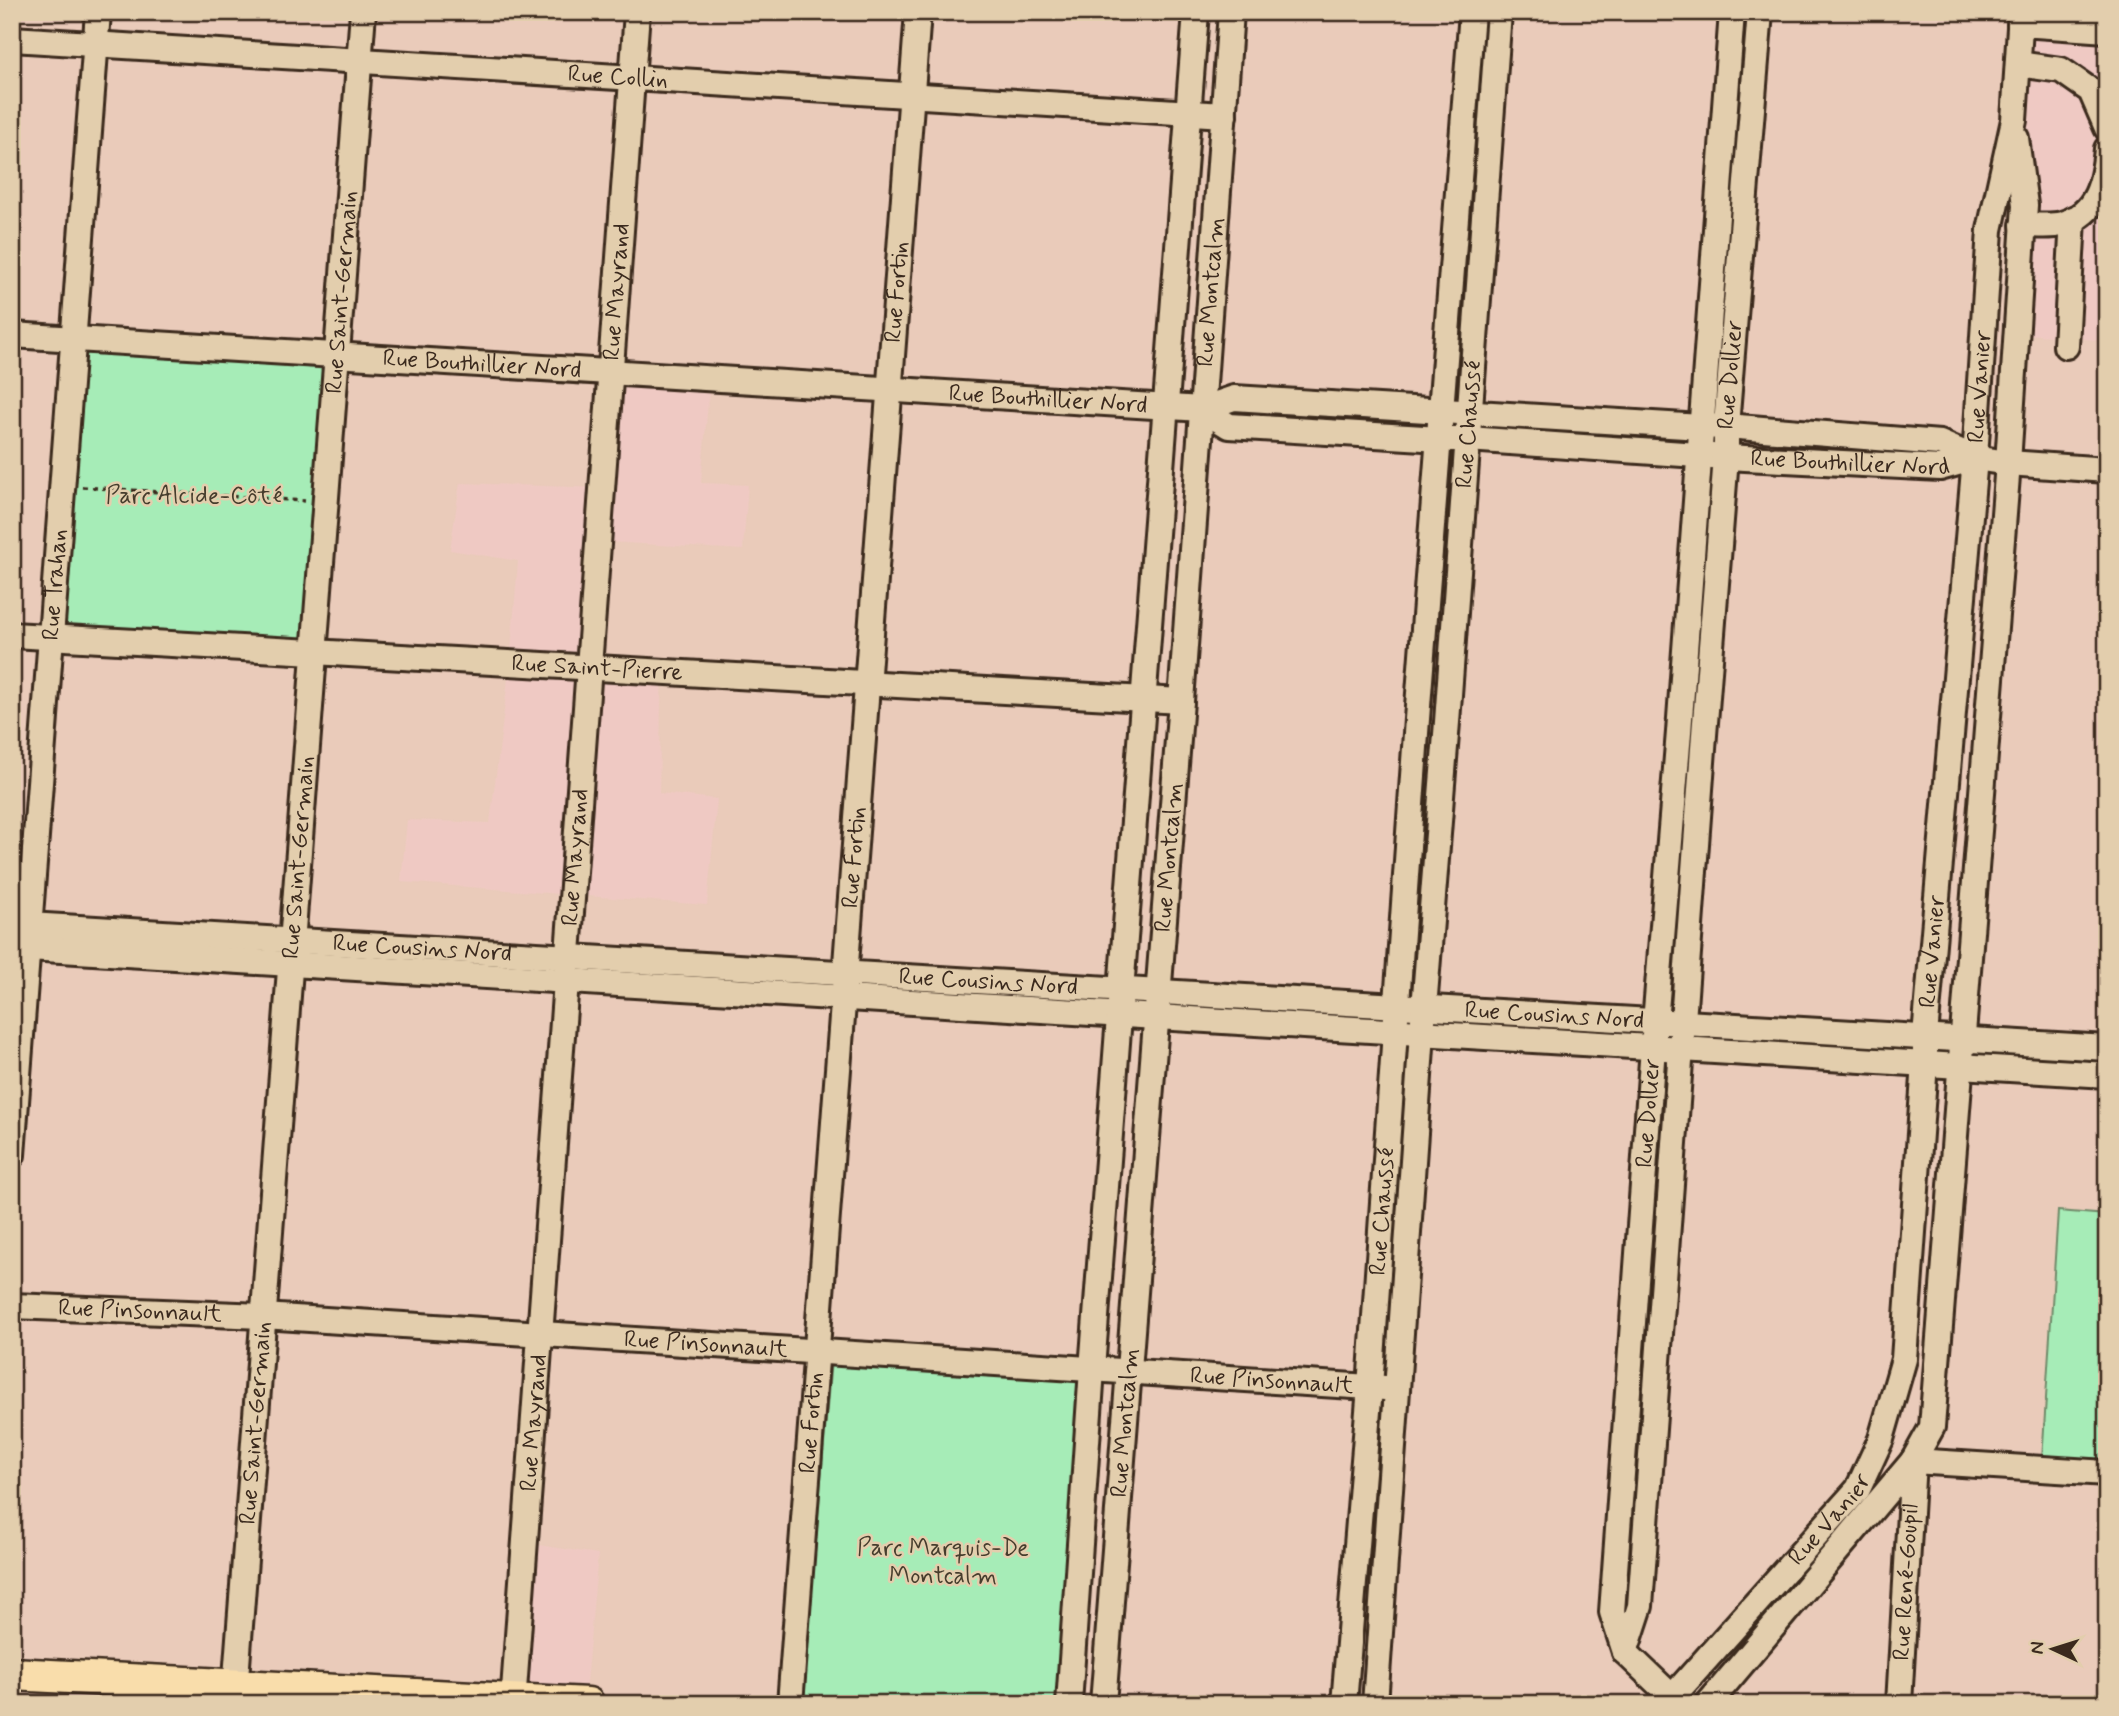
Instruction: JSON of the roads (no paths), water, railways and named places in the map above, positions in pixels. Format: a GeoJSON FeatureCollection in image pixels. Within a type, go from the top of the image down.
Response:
{"type":"FeatureCollection","features":[{"type":"Feature","properties":{"kind":"main road"},"geometry":{"type":"LineString","coordinates":[[12,1674],[234,1695],[588,1704]]}},
{"type":"Feature","properties":{"kind":"street","name":"Rue Trahan"},"geometry":{"type":"LineString","coordinates":[[12,1155],[21,936],[51,637],[98,12]]}},
{"type":"Feature","properties":{"kind":"street","name":"Rue Saint-Germain"},"geometry":{"type":"LineString","coordinates":[[234,1695],[363,12]]}},
{"type":"Feature","properties":{"kind":"street","name":"Rue Mayrand"},"geometry":{"type":"LineString","coordinates":[[513,1702],[637,12]]}},
{"type":"Feature","properties":{"kind":"street","name":"Rue Fortin"},"geometry":{"type":"LineString","coordinates":[[790,1704],[918,12]]}},
{"type":"Feature","properties":{"kind":"street","name":"Rue Montcalm"},"geometry":{"type":"LineString","coordinates":[[1069,1704],[1092,1369],[1196,12]]}},
{"type":"Feature","properties":{"kind":"street","name":"Rue Montcalm"},"geometry":{"type":"LineString","coordinates":[[1103,1704],[1181,701],[1231,12]]}},
{"type":"Feature","properties":{"kind":"street","name":"Rue Chaussé"},"geometry":{"type":"LineString","coordinates":[[1344,1704],[1472,12]]}},
{"type":"Feature","properties":{"kind":"street","name":"Rue Chaussé"},"geometry":{"type":"LineString","coordinates":[[1375,1704],[1422,1032],[1471,411],[1499,12]]}},
{"type":"Feature","properties":{"kind":"street","name":"Rue Dollier"},"geometry":{"type":"LineString","coordinates":[[1669,1700],[1625,1652],[1612,1612],[1732,12]]}},
{"type":"Feature","properties":{"kind":"street","name":"Rue Dollier"},"geometry":{"type":"LineString","coordinates":[[1625,1652],[1640,1606],[1726,457],[1726,426],[1760,12]]}},
{"type":"Feature","properties":{"kind":"street"},"geometry":{"type":"LineString","coordinates":[[2020,18],[2107,30]]}},
{"type":"Feature","properties":{"kind":"street","name":"Rue Vanier"},"geometry":{"type":"LineString","coordinates":[[1669,1700],[1858,1489],[1881,1439],[1903,1359],[1925,1035],[1975,458],[1990,230],[2014,120],[2020,18]]}},
{"type":"Feature","properties":{"kind":"street","name":"Rue Collin"},"geometry":{"type":"LineString","coordinates":[[12,39],[1224,115]]}},
{"type":"Feature","properties":{"kind":"street"},"geometry":{"type":"LineString","coordinates":[[2018,64],[2061,69],[2091,91],[2107,128]]}},
{"type":"Feature","properties":{"kind":"street","name":"Rue Vanier"},"geometry":{"type":"LineString","coordinates":[[1708,1704],[1913,1461],[1932,1427],[1987,752],[2025,205],[2014,120]]}},
{"type":"Feature","properties":{"kind":"street"},"geometry":{"type":"LineString","coordinates":[[1463,126],[1491,128]]}},
{"type":"Feature","properties":{"kind":"street"},"geometry":{"type":"LineString","coordinates":[[1721,141],[1750,141]]}},
{"type":"Feature","properties":{"kind":"street"},"geometry":{"type":"LineString","coordinates":[[2023,225],[2061,225],[2089,210],[2104,180],[2107,149]]}},
{"type":"Feature","properties":{"kind":"street"},"geometry":{"type":"LineString","coordinates":[[2066,346],[2073,219]]}},
{"type":"Feature","properties":{"kind":"street","name":"Rue Bouthillier Nord"},"geometry":{"type":"LineString","coordinates":[[12,335],[1202,409],[1234,398],[1701,427],[1726,426],[1940,443],[1975,458]]}},
{"type":"Feature","properties":{"kind":"street","name":"Rue Bouthillier Nord"},"geometry":{"type":"LineString","coordinates":[[1202,409],[1229,426],[1940,468],[1975,458]]}},
{"type":"Feature","properties":{"kind":"street"},"geometry":{"type":"LineString","coordinates":[[1975,458],[2107,470]]}},
{"type":"Feature","properties":{"kind":"street","name":"Rue Saint-Pierre"},"geometry":{"type":"LineString","coordinates":[[12,635],[1181,701]]}},
{"type":"Feature","properties":{"kind":"street"},"geometry":{"type":"LineString","coordinates":[[1417,719],[1447,722]]}},
{"type":"Feature","properties":{"kind":"street"},"geometry":{"type":"LineString","coordinates":[[1679,732],[1704,735]]}},
{"type":"Feature","properties":{"kind":"street"},"geometry":{"type":"LineString","coordinates":[[1950,749],[1987,752]]}},
{"type":"Feature","properties":{"kind":"street","name":"Rue Cousins Nord"},"geometry":{"type":"LineString","coordinates":[[21,936],[567,968],[845,972],[2107,1048]]}},
{"type":"Feature","properties":{"kind":"street","name":"Rue Cousins Nord"},"geometry":{"type":"LineString","coordinates":[[567,968],[843,997],[2107,1075]]}},
{"type":"Feature","properties":{"kind":"street","name":"Rue Pinsonnault"},"geometry":{"type":"LineString","coordinates":[[12,1306],[263,1316],[1398,1388]]}},
{"type":"Feature","properties":{"kind":"street"},"geometry":{"type":"LineString","coordinates":[[1626,1411],[1654,1413]]}},
{"type":"Feature","properties":{"kind":"street"},"geometry":{"type":"LineString","coordinates":[[1881,1439],[1913,1461],[2107,1473]]}},
{"type":"Feature","properties":{"kind":"street","name":"Rue René-Goupil"},"geometry":{"type":"LineString","coordinates":[[1899,1704],[1913,1461]]}},
{"type":"Feature","properties":{"kind":"park label","name":"Parc Alcide-Côté"},"geometry":{"type":"Point","coordinates":[194,496]}},
{"type":"Feature","properties":{"kind":"park label","name":"Parc Marquis-De Montcalm"},"geometry":{"type":"Point","coordinates":[943,1562]}}]}
